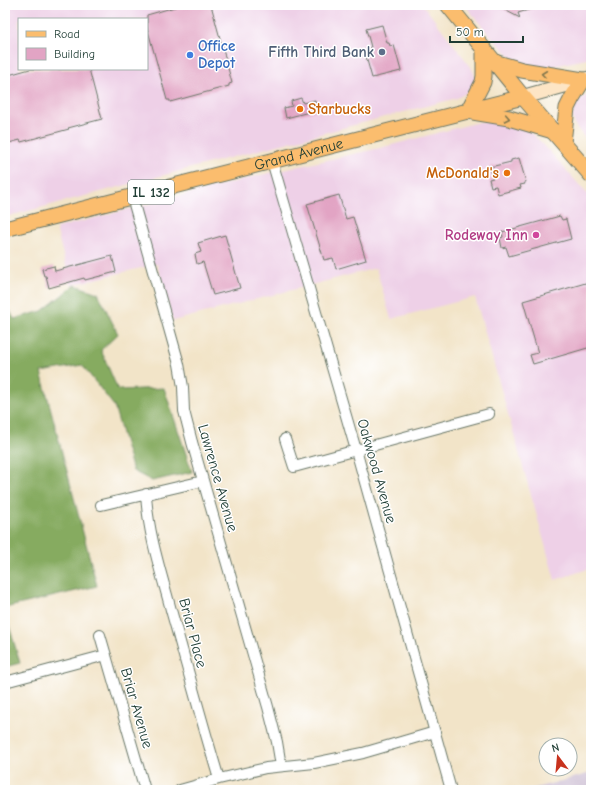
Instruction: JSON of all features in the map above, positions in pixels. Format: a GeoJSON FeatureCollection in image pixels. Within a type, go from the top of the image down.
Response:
{"type":"FeatureCollection","features":[{"type":"Feature","properties":{"kind":"main road"},"geometry":{"type":"LineString","coordinates":[[448,5],[523,97],[591,175]]}},
{"type":"Feature","properties":{"kind":"main road"},"geometry":{"type":"LineString","coordinates":[[489,56],[522,70],[587,79]]}},
{"type":"Feature","properties":{"kind":"main road"},"geometry":{"type":"LineString","coordinates":[[489,56],[483,82],[468,111],[509,118],[558,137]]}},
{"type":"Feature","properties":{"kind":"main road"},"geometry":{"type":"LineString","coordinates":[[558,137],[572,98],[587,79]]}},
{"type":"Feature","properties":{"kind":"main road","name":"Grand Avenue"},"geometry":{"type":"LineString","coordinates":[[5,229],[523,97],[587,79]]}},
{"type":"Feature","properties":{"kind":"street","name":"Oakwood Avenue"},"geometry":{"type":"LineString","coordinates":[[272,161],[356,450],[451,790]]}},
{"type":"Feature","properties":{"kind":"street","name":"Lawrence Avenue"},"geometry":{"type":"LineString","coordinates":[[132,196],[178,364],[183,387],[184,411],[268,707],[277,742],[281,766]]}},
{"type":"Feature","properties":{"kind":"street"},"geometry":{"type":"LineString","coordinates":[[285,439],[294,467],[489,414]]}},
{"type":"Feature","properties":{"kind":"street"},"geometry":{"type":"LineString","coordinates":[[101,505],[203,481]]}},
{"type":"Feature","properties":{"kind":"street","name":"Briar Place"},"geometry":{"type":"LineString","coordinates":[[146,494],[147,515],[157,558],[219,779]]}},
{"type":"Feature","properties":{"kind":"street","name":"Briar Avenue"},"geometry":{"type":"LineString","coordinates":[[100,635],[145,790]]}},
{"type":"Feature","properties":{"kind":"street"},"geometry":{"type":"LineString","coordinates":[[5,682],[106,655]]}},
{"type":"Feature","properties":{"kind":"street"},"geometry":{"type":"LineString","coordinates":[[180,790],[219,779],[281,766],[314,763],[363,753],[435,732]]}},
{"type":"Feature","properties":{"kind":"shaded area"},"geometry":{"type":"Polygon","coordinates":[[[5,5],[423,5],[471,67],[477,80],[470,91],[457,98],[5,217],[5,5]]]}},
{"type":"Feature","properties":{"kind":"shaded area"},"geometry":{"type":"Polygon","coordinates":[[[465,5],[591,5],[591,58],[549,67],[524,65],[511,57],[484,29],[465,5]]]}},
{"type":"Feature","properties":{"kind":"shaded area"},"geometry":{"type":"Polygon","coordinates":[[[591,94],[591,145],[576,127],[572,117],[575,104],[583,97],[591,94]]]}},
{"type":"Feature","properties":{"kind":"shaded area"},"geometry":{"type":"Polygon","coordinates":[[[495,120],[526,128],[542,143],[591,198],[591,568],[555,580],[475,297],[391,319],[376,268],[173,321],[157,264],[71,285],[56,228],[261,175],[380,148],[479,122],[495,120]]]}},
{"type":"Feature","properties":{"kind":"shaded area"},"geometry":{"type":"Polygon","coordinates":[[[591,773],[591,790],[528,790],[578,777],[591,773]]]}},
{"type":"Feature","properties":{"kind":"green space"},"geometry":{"type":"Polygon","coordinates":[[[75,285],[98,293],[118,334],[101,350],[118,390],[164,388],[192,472],[152,481],[133,471],[114,406],[82,365],[41,372],[97,586],[5,608],[5,301],[14,319],[42,311],[75,285]]]}},
{"type":"Feature","properties":{"kind":"green space"},"geometry":{"type":"Polygon","coordinates":[[[5,612],[20,663],[5,667],[5,612]]]}},
{"type":"Feature","properties":{"kind":"building","name":"Office Depot"},"geometry":{"type":"Polygon","coordinates":[[[182,5],[211,5],[232,83],[229,84],[229,86],[170,102],[170,100],[167,100],[148,31],[147,15],[182,5]]]}},
{"type":"Feature","properties":{"kind":"building"},"geometry":{"type":"Polygon","coordinates":[[[507,5],[537,5],[538,7],[518,13],[520,18],[501,8],[507,5]]]}},
{"type":"Feature","properties":{"kind":"building","name":"Fifth Third Bank"},"geometry":{"type":"Polygon","coordinates":[[[382,25],[387,43],[389,43],[390,46],[394,45],[401,71],[372,78],[365,53],[370,51],[369,48],[371,47],[366,29],[382,25]]]}},
{"type":"Feature","properties":{"kind":"building"},"geometry":{"type":"Polygon","coordinates":[[[26,70],[89,70],[102,119],[21,142],[20,140],[5,144],[5,76],[26,70]]]}},
{"type":"Feature","properties":{"kind":"building","name":"Starbucks"},"geometry":{"type":"Polygon","coordinates":[[[301,98],[303,103],[315,100],[317,110],[286,118],[284,108],[292,106],[291,101],[301,98]]]}},
{"type":"Feature","properties":{"kind":"building","name":"McDonald's"},"geometry":{"type":"Polygon","coordinates":[[[519,158],[526,182],[524,182],[525,184],[520,185],[521,188],[498,194],[496,186],[491,187],[489,179],[493,178],[490,167],[511,162],[511,160],[519,158]]]}},
{"type":"Feature","properties":{"kind":"building"},"geometry":{"type":"Polygon","coordinates":[[[339,195],[346,219],[353,217],[366,260],[336,269],[333,258],[324,260],[307,204],[339,195]]]}},
{"type":"Feature","properties":{"kind":"building","name":"Rodeway Inn"},"geometry":{"type":"Polygon","coordinates":[[[560,216],[562,220],[566,219],[571,239],[509,256],[506,247],[502,248],[500,238],[503,237],[502,232],[560,216]]]}},
{"type":"Feature","properties":{"kind":"building"},"geometry":{"type":"Polygon","coordinates":[[[225,235],[240,288],[213,295],[203,262],[197,264],[195,254],[201,252],[198,243],[225,235]]]}},
{"type":"Feature","properties":{"kind":"building"},"geometry":{"type":"Polygon","coordinates":[[[112,256],[116,272],[85,280],[84,278],[49,288],[46,276],[44,276],[42,269],[54,266],[55,271],[112,256]]]}},
{"type":"Feature","properties":{"kind":"building"},"geometry":{"type":"Polygon","coordinates":[[[589,282],[591,287],[591,347],[533,364],[530,355],[538,353],[523,301],[589,282]]]}},
{"type":"Feature","properties":{"kind":"place","name":"Fifth Third Bank"},"geometry":{"type":"Point","coordinates":[382,52]}},
{"type":"Feature","properties":{"kind":"place","name":"Office Depot"},"geometry":{"type":"Point","coordinates":[190,55]}},
{"type":"Feature","properties":{"kind":"place","name":"Starbucks"},"geometry":{"type":"Point","coordinates":[300,109]}},
{"type":"Feature","properties":{"kind":"place","name":"McDonald's"},"geometry":{"type":"Point","coordinates":[507,173]}},
{"type":"Feature","properties":{"kind":"place","name":"Rodeway Inn"},"geometry":{"type":"Point","coordinates":[536,235]}}]}
